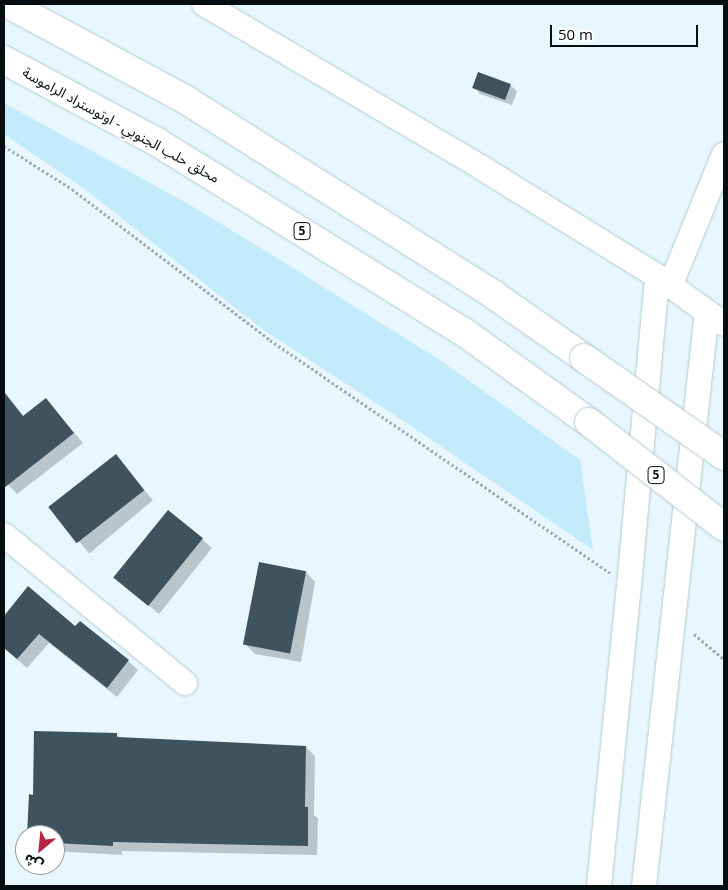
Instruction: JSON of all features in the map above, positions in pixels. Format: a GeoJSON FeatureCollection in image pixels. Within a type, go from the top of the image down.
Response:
{"type":"FeatureCollection","features":[{"type":"Feature","properties":{"kind":"highway"},"geometry":{"type":"LineString","coordinates":[[8,4],[186,100],[486,290],[724,456]]}},
{"type":"Feature","properties":{"kind":"highway","name":"محلق حلب الجنوبي - اوتوستراد الراموسة"},"geometry":{"type":"LineString","coordinates":[[4,60],[157,142],[456,326],[589,422],[724,527]]}},
{"type":"Feature","properties":{"kind":"street"},"geometry":{"type":"LineString","coordinates":[[204,4],[482,168],[664,280],[715,318],[672,616],[644,886]]}},
{"type":"Feature","properties":{"kind":"street"},"geometry":{"type":"LineString","coordinates":[[599,886],[629,586],[664,280],[724,154]]}},
{"type":"Feature","properties":{"kind":"street"},"geometry":{"type":"LineString","coordinates":[[4,535],[185,683]]}},
{"type":"Feature","properties":{"kind":"path"},"geometry":{"type":"LineString","coordinates":[[4,146],[72,189],[270,340],[629,586]]}},
{"type":"Feature","properties":{"kind":"path"},"geometry":{"type":"LineString","coordinates":[[672,616],[724,659]]}},
{"type":"Feature","properties":{"kind":"shaded area"},"geometry":{"type":"Polygon","coordinates":[[[4,103],[192,206],[285,263],[443,362],[580,460],[593,550],[408,424],[262,329],[86,190],[4,134],[4,103]]]}},
{"type":"Feature","properties":{"kind":"building"},"geometry":{"type":"Polygon","coordinates":[[[478,72],[511,84],[505,100],[472,88],[478,72]]]}},
{"type":"Feature","properties":{"kind":"building"},"geometry":{"type":"Polygon","coordinates":[[[4,392],[23,416],[46,398],[74,433],[4,488],[4,392]]]}},
{"type":"Feature","properties":{"kind":"building"},"geometry":{"type":"Polygon","coordinates":[[[116,454],[144,490],[77,543],[48,507],[116,454]]]}},
{"type":"Feature","properties":{"kind":"building"},"geometry":{"type":"Polygon","coordinates":[[[168,510],[203,538],[148,606],[113,578],[168,510]]]}},
{"type":"Feature","properties":{"kind":"building"},"geometry":{"type":"Polygon","coordinates":[[[259,562],[306,571],[290,654],[243,644],[259,562]]]}},
{"type":"Feature","properties":{"kind":"building"},"geometry":{"type":"Polygon","coordinates":[[[28,586],[75,626],[80,621],[129,660],[107,688],[39,634],[17,659],[4,648],[4,616],[28,586]]]}},
{"type":"Feature","properties":{"kind":"building"},"geometry":{"type":"Polygon","coordinates":[[[34,731],[117,733],[117,737],[306,746],[305,807],[308,807],[308,846],[113,842],[113,846],[65,844],[65,825],[27,825],[29,794],[33,795],[34,731]]]}}]}
